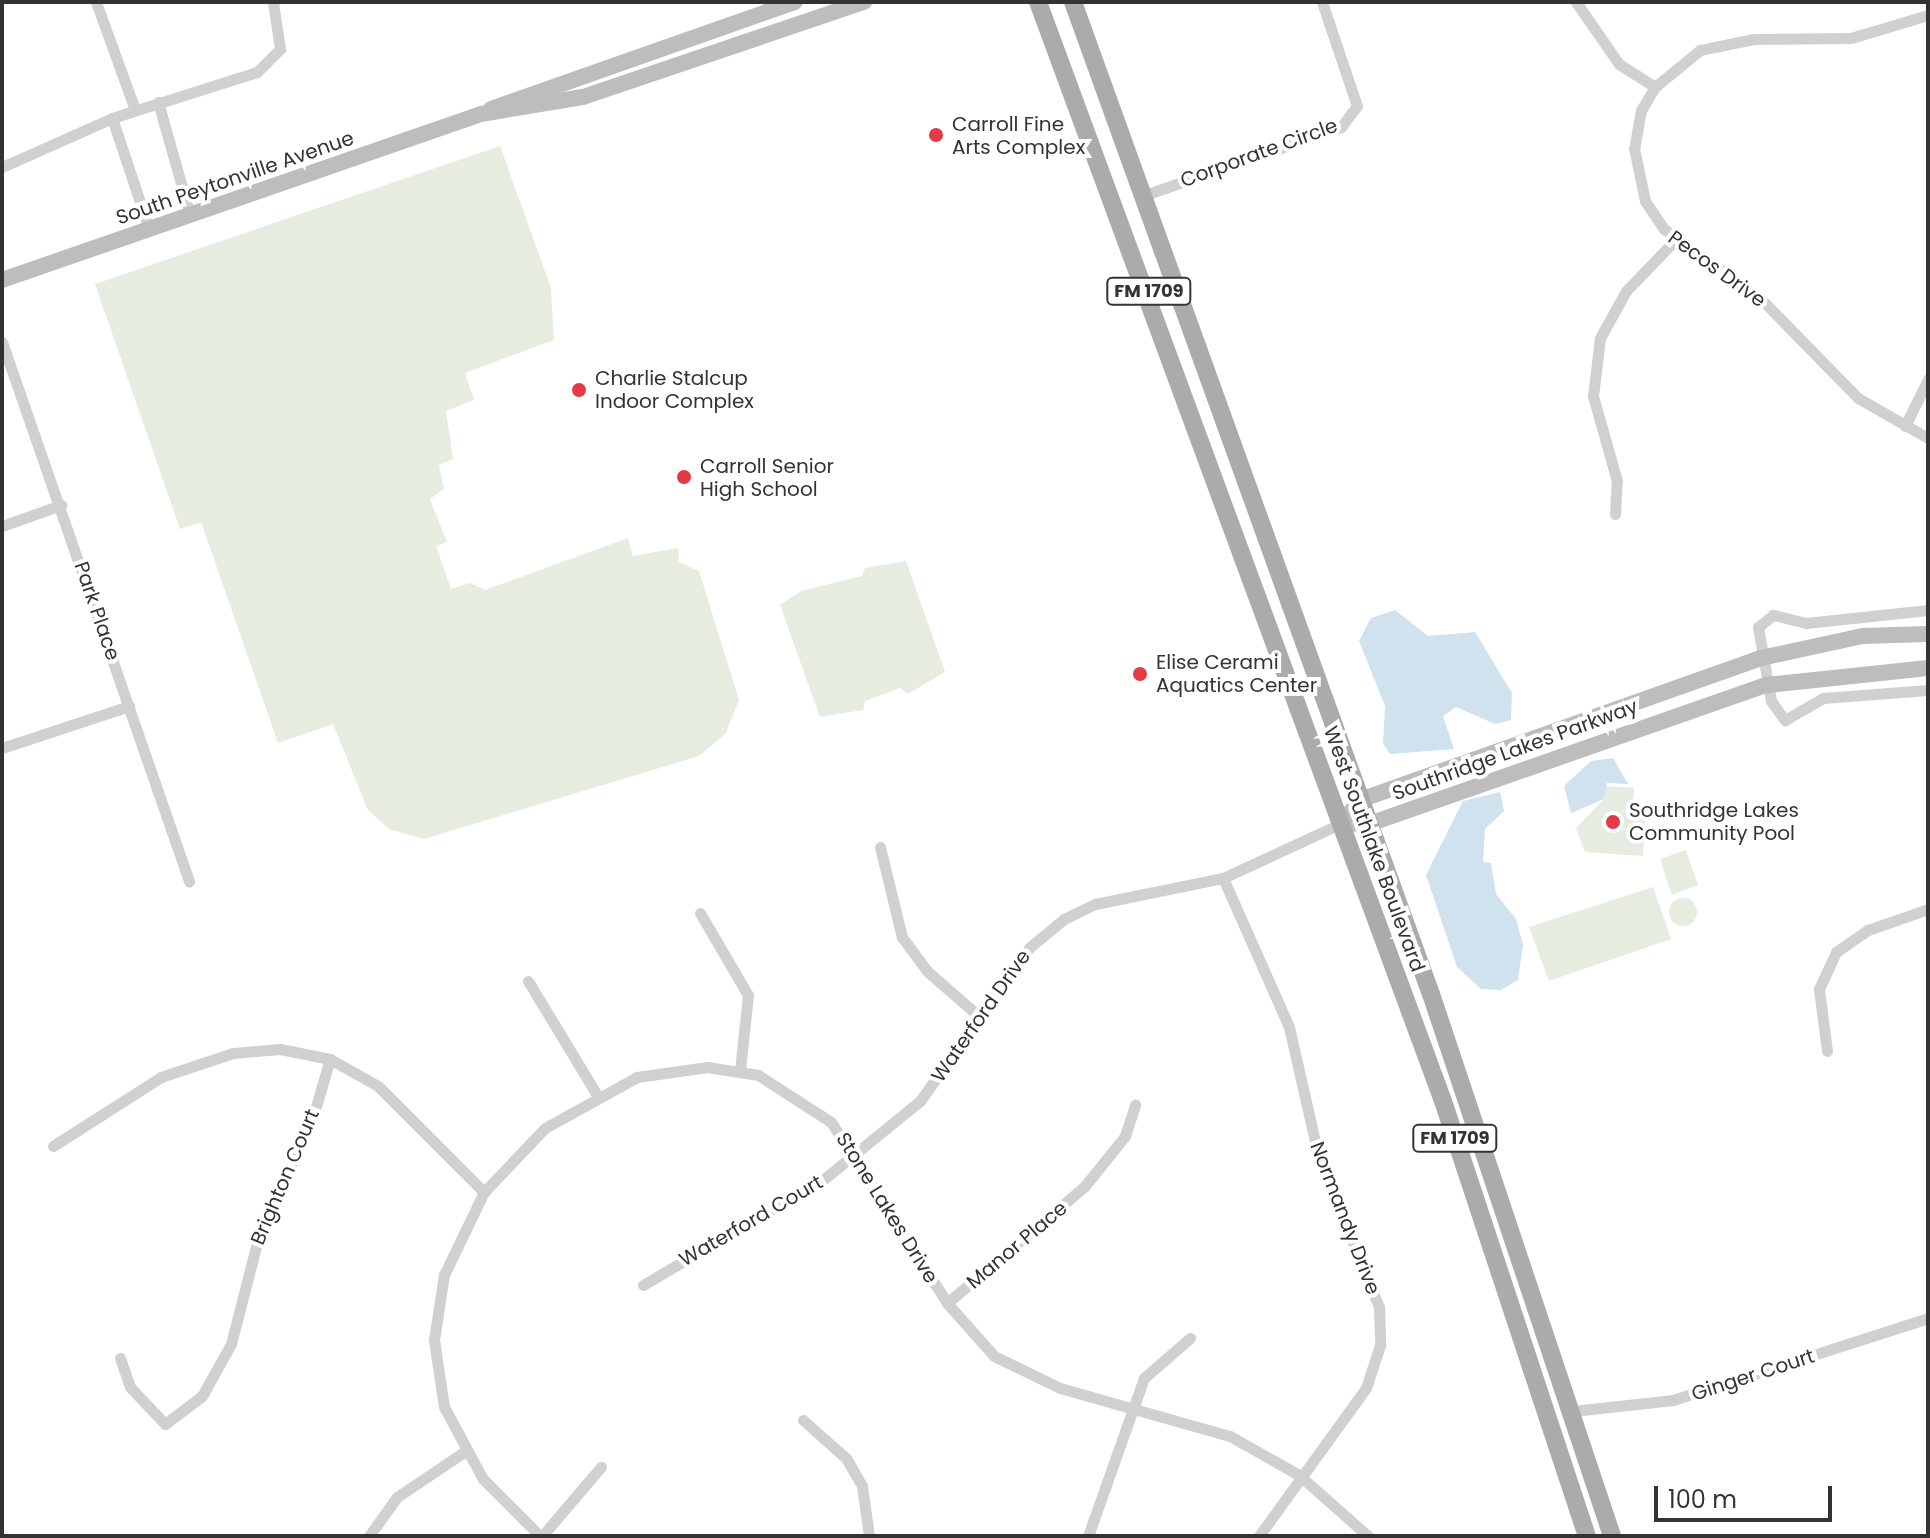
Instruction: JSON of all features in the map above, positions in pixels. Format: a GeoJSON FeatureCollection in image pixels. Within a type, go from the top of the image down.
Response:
{"type":"FeatureCollection","features":[{"type":"Feature","properties":{"kind":"main road","name":"West Southlake Boulevard"},"geometry":{"type":"LineString","coordinates":[[1038,2],[1342,823],[1587,1536]]}},
{"type":"Feature","properties":{"kind":"main road","name":"West Southlake Boulevard"},"geometry":{"type":"LineString","coordinates":[[1073,2],[1369,824],[1573,1411],[1612,1536]]}},
{"type":"Feature","properties":{"kind":"street"},"geometry":{"type":"LineString","coordinates":[[96,2],[135,110]]}},
{"type":"Feature","properties":{"kind":"street"},"geometry":{"type":"LineString","coordinates":[[2,167],[112,118],[270,63],[282,36],[273,2]]}},
{"type":"Feature","properties":{"kind":"street","name":"South Peytonville Avenue"},"geometry":{"type":"LineString","coordinates":[[2,280],[795,2]]}},
{"type":"Feature","properties":{"kind":"street","name":"South Peytonville Avenue"},"geometry":{"type":"LineString","coordinates":[[481,114],[583,97],[819,10],[864,2]]}},
{"type":"Feature","properties":{"kind":"street","name":"Corporate Circle"},"geometry":{"type":"LineString","coordinates":[[1142,196],[1341,127],[1357,106],[1322,2]]}},
{"type":"Feature","properties":{"kind":"street"},"geometry":{"type":"LineString","coordinates":[[1576,2],[1619,64],[1655,87]]}},
{"type":"Feature","properties":{"kind":"street","name":"Pecos Drive"},"geometry":{"type":"LineString","coordinates":[[1928,15],[1851,38],[1724,42],[1681,61],[1655,87],[1641,110],[1637,177],[1653,216],[1676,239],[1760,298],[1858,398],[1928,438]]}},
{"type":"Feature","properties":{"kind":"street"},"geometry":{"type":"LineString","coordinates":[[158,102],[190,215]]}},
{"type":"Feature","properties":{"kind":"street"},"geometry":{"type":"LineString","coordinates":[[112,118],[149,229]]}},
{"type":"Feature","properties":{"kind":"street"},"geometry":{"type":"LineString","coordinates":[[1615,514],[1617,481],[1593,396],[1600,338],[1626,291],[1676,239]]}},
{"type":"Feature","properties":{"kind":"street","name":"Park Place"},"geometry":{"type":"LineString","coordinates":[[2,342],[189,881]]}},
{"type":"Feature","properties":{"kind":"street"},"geometry":{"type":"LineString","coordinates":[[1905,426],[1928,379]]}},
{"type":"Feature","properties":{"kind":"street"},"geometry":{"type":"LineString","coordinates":[[2,526],[61,505]]}},
{"type":"Feature","properties":{"kind":"street"},"geometry":{"type":"LineString","coordinates":[[1928,610],[1806,623],[1773,615],[1758,627],[1767,685],[1785,720],[1823,698],[1928,690]]}},
{"type":"Feature","properties":{"kind":"street","name":"Southridge Lakes Parkway"},"geometry":{"type":"LineString","coordinates":[[1360,800],[1761,658],[1863,636],[1928,634]]}},
{"type":"Feature","properties":{"kind":"street","name":"Southridge Lakes Parkway"},"geometry":{"type":"LineString","coordinates":[[1342,823],[1369,824],[1767,685],[1928,668]]}},
{"type":"Feature","properties":{"kind":"street"},"geometry":{"type":"LineString","coordinates":[[2,748],[129,706]]}},
{"type":"Feature","properties":{"kind":"street"},"geometry":{"type":"LineString","coordinates":[[1342,823],[1360,800]]}},
{"type":"Feature","properties":{"kind":"street","name":"Waterford Drive"},"geometry":{"type":"LineString","coordinates":[[857,1153],[920,1101],[982,1019],[1030,947],[1064,919],[1095,904],[1223,878],[1342,823]]}},
{"type":"Feature","properties":{"kind":"street"},"geometry":{"type":"LineString","coordinates":[[880,847],[902,937],[927,971],[982,1019]]}},
{"type":"Feature","properties":{"kind":"street","name":"Normandy Drive"},"geometry":{"type":"LineString","coordinates":[[1223,878],[1289,1027],[1319,1159],[1379,1307],[1380,1345],[1366,1388],[1299,1475],[1259,1536]]}},
{"type":"Feature","properties":{"kind":"street"},"geometry":{"type":"LineString","coordinates":[[1827,1051],[1819,989],[1836,952],[1868,930],[1928,909]]}},
{"type":"Feature","properties":{"kind":"street"},"geometry":{"type":"LineString","coordinates":[[700,913],[748,995],[740,1070]]}},
{"type":"Feature","properties":{"kind":"street"},"geometry":{"type":"LineString","coordinates":[[528,981],[597,1095]]}},
{"type":"Feature","properties":{"kind":"street"},"geometry":{"type":"LineString","coordinates":[[53,1146],[143,1086],[207,1060],[260,1049],[330,1059],[378,1086],[484,1192]]}},
{"type":"Feature","properties":{"kind":"street","name":"Brighton Court"},"geometry":{"type":"LineString","coordinates":[[120,1358],[130,1387],[165,1424],[202,1396],[231,1344],[262,1223],[310,1127],[330,1059]]}},
{"type":"Feature","properties":{"kind":"street","name":"Stone Lakes Drive"},"geometry":{"type":"LineString","coordinates":[[541,1536],[464,1452],[438,1387],[434,1324],[450,1256],[484,1192],[545,1128],[597,1095],[661,1070],[740,1070],[812,1105],[857,1153],[947,1303],[994,1356],[1037,1380],[1230,1436],[1299,1475],[1368,1536]]}},
{"type":"Feature","properties":{"kind":"street","name":"Manor Place"},"geometry":{"type":"LineString","coordinates":[[947,1303],[1084,1187],[1125,1136],[1135,1105]]}},
{"type":"Feature","properties":{"kind":"street","name":"Waterford Court"},"geometry":{"type":"LineString","coordinates":[[643,1285],[857,1153]]}},
{"type":"Feature","properties":{"kind":"street","name":"Ginger Court"},"geometry":{"type":"LineString","coordinates":[[1573,1411],[1673,1400],[1928,1318]]}},
{"type":"Feature","properties":{"kind":"street"},"geometry":{"type":"LineString","coordinates":[[1088,1536],[1150,1368],[1190,1338]]}},
{"type":"Feature","properties":{"kind":"street"},"geometry":{"type":"LineString","coordinates":[[803,1420],[852,1467],[867,1502],[869,1536]]}},
{"type":"Feature","properties":{"kind":"street"},"geometry":{"type":"LineString","coordinates":[[369,1536],[397,1497],[464,1452]]}},
{"type":"Feature","properties":{"kind":"street"},"geometry":{"type":"LineString","coordinates":[[541,1536],[601,1467]]}},
{"type":"Feature","properties":{"kind":"shaded area"},"geometry":{"type":"Polygon","coordinates":[[[500,146],[551,288],[554,340],[465,373],[474,400],[446,411],[453,459],[439,465],[444,489],[430,499],[447,542],[436,546],[451,589],[470,583],[485,590],[628,538],[633,556],[678,548],[679,562],[699,571],[739,700],[726,733],[699,756],[424,839],[389,829],[368,810],[333,724],[278,743],[201,522],[180,529],[95,284],[500,146]]]}},
{"type":"Feature","properties":{"kind":"shaded area"},"geometry":{"type":"Polygon","coordinates":[[[906,561],[945,672],[908,694],[900,688],[865,701],[863,710],[820,717],[780,605],[801,591],[862,576],[865,568],[906,561]]]}},
{"type":"Feature","properties":{"kind":"shaded area","name":"Southridge Lakes Community Pool"},"geometry":{"type":"Polygon","coordinates":[[[1606,786],[1634,788],[1633,804],[1646,805],[1643,856],[1585,852],[1576,828],[1604,799],[1606,786]]]}},
{"type":"Feature","properties":{"kind":"shaded area"},"geometry":{"type":"Polygon","coordinates":[[[1686,850],[1698,885],[1672,895],[1660,859],[1686,850]]]}},
{"type":"Feature","properties":{"kind":"shaded area"},"geometry":{"type":"Polygon","coordinates":[[[1653,887],[1671,939],[1549,981],[1529,927],[1653,887]]]}},
{"type":"Feature","properties":{"kind":"shaded area"},"geometry":{"type":"Polygon","coordinates":[[[1683,898],[1693,902],[1697,912],[1693,922],[1683,926],[1673,922],[1669,912],[1673,902],[1683,898]]]}},
{"type":"Feature","properties":{"kind":"water"},"geometry":{"type":"Polygon","coordinates":[[[1395,610],[1428,636],[1475,632],[1512,693],[1511,720],[1495,724],[1456,707],[1443,716],[1454,749],[1390,754],[1383,744],[1385,706],[1359,641],[1371,618],[1395,610]]]}},
{"type":"Feature","properties":{"kind":"water"},"geometry":{"type":"Polygon","coordinates":[[[1613,758],[1628,784],[1607,783],[1604,799],[1571,813],[1564,786],[1591,761],[1613,758]]]}},
{"type":"Feature","properties":{"kind":"water"},"geometry":{"type":"Polygon","coordinates":[[[1500,792],[1504,811],[1485,829],[1483,862],[1491,863],[1496,894],[1516,919],[1523,945],[1518,980],[1501,990],[1481,989],[1457,967],[1426,875],[1463,801],[1500,792]]]}},
{"type":"Feature","properties":{"kind":"place","name":"Carroll Fine Arts Complex"},"geometry":{"type":"Point","coordinates":[936,135]}},
{"type":"Feature","properties":{"kind":"place","name":"Charlie Stalcup Indoor Complex"},"geometry":{"type":"Point","coordinates":[579,390]}},
{"type":"Feature","properties":{"kind":"place","name":"Carroll Senior High School"},"geometry":{"type":"Point","coordinates":[684,477]}},
{"type":"Feature","properties":{"kind":"place","name":"Elise Cerami Aquatics Center"},"geometry":{"type":"Point","coordinates":[1140,674]}},
{"type":"Feature","properties":{"kind":"place","name":"Southridge Lakes Community Pool"},"geometry":{"type":"Point","coordinates":[1613,822]}}]}
